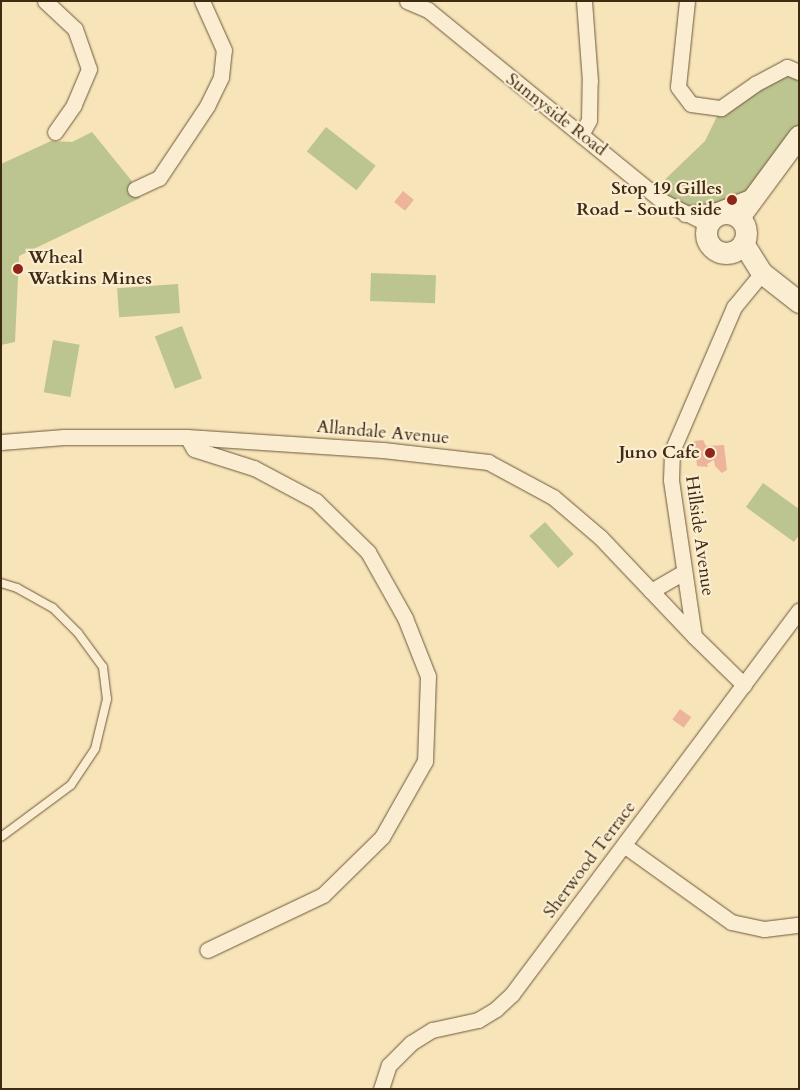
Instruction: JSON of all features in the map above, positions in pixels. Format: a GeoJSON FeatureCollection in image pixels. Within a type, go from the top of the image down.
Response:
{"type":"FeatureCollection","features":[{"type":"Feature","properties":{"kind":"street"},"geometry":{"type":"LineString","coordinates":[[45,1],[75,29],[89,69],[74,105],[55,132]]}},
{"type":"Feature","properties":{"kind":"street"},"geometry":{"type":"LineString","coordinates":[[135,189],[159,178],[207,106],[221,77],[224,50],[202,1]]}},
{"type":"Feature","properties":{"kind":"street","name":"Sunnyside Road"},"geometry":{"type":"LineString","coordinates":[[407,1],[428,10],[662,200],[683,214],[708,224]]}},
{"type":"Feature","properties":{"kind":"street"},"geometry":{"type":"LineString","coordinates":[[582,136],[589,120],[590,80],[584,1]]}},
{"type":"Feature","properties":{"kind":"street"},"geometry":{"type":"LineString","coordinates":[[687,1],[678,86],[691,104],[721,108],[755,84],[788,67],[799,72]]}},
{"type":"Feature","properties":{"kind":"street"},"geometry":{"type":"LineString","coordinates":[[739,217],[799,136]]}},
{"type":"Feature","properties":{"kind":"street"},"geometry":{"type":"LineString","coordinates":[[683,214],[717,210],[755,196]]}},
{"type":"Feature","properties":{"kind":"street"},"geometry":{"type":"LineString","coordinates":[[743,243],[732,252],[715,250],[706,236],[708,224],[722,213],[739,217],[745,227],[743,243],[762,273],[799,302]]}},
{"type":"Feature","properties":{"kind":"street","name":"Hillside Avenue"},"geometry":{"type":"LineString","coordinates":[[694,636],[671,480],[672,451],[734,308],[762,273]]}},
{"type":"Feature","properties":{"kind":"street","name":"Allandale Avenue"},"geometry":{"type":"LineString","coordinates":[[1,442],[64,437],[187,437],[383,450],[488,462],[553,497],[600,537],[694,636]]}},
{"type":"Feature","properties":{"kind":"street"},"geometry":{"type":"LineString","coordinates":[[187,437],[194,449],[254,468],[316,501],[368,552],[391,593],[428,676],[425,761],[382,837],[323,895],[207,950]]}},
{"type":"Feature","properties":{"kind":"street"},"geometry":{"type":"LineString","coordinates":[[651,591],[684,572]]}},
{"type":"Feature","properties":{"kind":"street","name":"Sherwood Terrace"},"geometry":{"type":"LineString","coordinates":[[381,1089],[389,1066],[411,1043],[432,1030],[478,1020],[496,1009],[512,994],[625,846],[799,611]]}},
{"type":"Feature","properties":{"kind":"street"},"geometry":{"type":"LineString","coordinates":[[694,636],[744,685]]}},
{"type":"Feature","properties":{"kind":"street"},"geometry":{"type":"LineString","coordinates":[[625,846],[731,922],[764,929],[799,925]]}},
{"type":"Feature","properties":{"kind":"lane"},"geometry":{"type":"LineString","coordinates":[[1,583],[17,588],[53,608],[78,633],[103,667],[107,699],[95,749],[71,785],[1,837]]}},
{"type":"Feature","properties":{"kind":"green space"},"geometry":{"type":"Polygon","coordinates":[[[787,67],[799,72],[799,136],[732,213],[712,218],[652,192],[705,141],[721,108],[787,67]]]}},
{"type":"Feature","properties":{"kind":"green space"},"geometry":{"type":"Polygon","coordinates":[[[326,127],[376,166],[357,190],[307,151],[326,127]]]}},
{"type":"Feature","properties":{"kind":"green space"},"geometry":{"type":"Polygon","coordinates":[[[92,132],[131,180],[140,198],[19,256],[15,342],[1,345],[1,164],[51,141],[72,142],[92,132]]]}},
{"type":"Feature","properties":{"kind":"green space"},"geometry":{"type":"Polygon","coordinates":[[[371,273],[436,275],[435,303],[370,301],[371,273]]]}},
{"type":"Feature","properties":{"kind":"green space"},"geometry":{"type":"Polygon","coordinates":[[[178,284],[180,313],[119,317],[117,288],[178,284]]]}},
{"type":"Feature","properties":{"kind":"green space"},"geometry":{"type":"Polygon","coordinates":[[[182,326],[202,378],[175,389],[155,336],[182,326]]]}},
{"type":"Feature","properties":{"kind":"green space"},"geometry":{"type":"Polygon","coordinates":[[[53,340],[80,345],[70,397],[44,392],[53,340]]]}},
{"type":"Feature","properties":{"kind":"green space"},"geometry":{"type":"Polygon","coordinates":[[[763,483],[799,509],[799,535],[794,542],[746,507],[763,483]]]}},
{"type":"Feature","properties":{"kind":"green space"},"geometry":{"type":"Polygon","coordinates":[[[545,522],[574,554],[558,568],[529,536],[545,522]]]}},
{"type":"Feature","properties":{"kind":"building"},"geometry":{"type":"Polygon","coordinates":[[[403,191],[414,200],[405,211],[394,202],[403,191]]]}},
{"type":"Feature","properties":{"kind":"building","name":"Juno Cafe"},"geometry":{"type":"Polygon","coordinates":[[[703,440],[706,446],[724,445],[727,470],[722,473],[715,466],[714,460],[707,464],[708,467],[697,466],[694,441],[703,440]]]}},
{"type":"Feature","properties":{"kind":"building"},"geometry":{"type":"Polygon","coordinates":[[[680,709],[691,717],[684,728],[672,720],[680,709]]]}},
{"type":"Feature","properties":{"kind":"place","name":"Stop 19 Gilles Road - South side"},"geometry":{"type":"Point","coordinates":[732,200]}},
{"type":"Feature","properties":{"kind":"place","name":"Wheal Watkins Mines"},"geometry":{"type":"Point","coordinates":[18,269]}},
{"type":"Feature","properties":{"kind":"place","name":"Juno Cafe"},"geometry":{"type":"Point","coordinates":[710,453]}}]}
